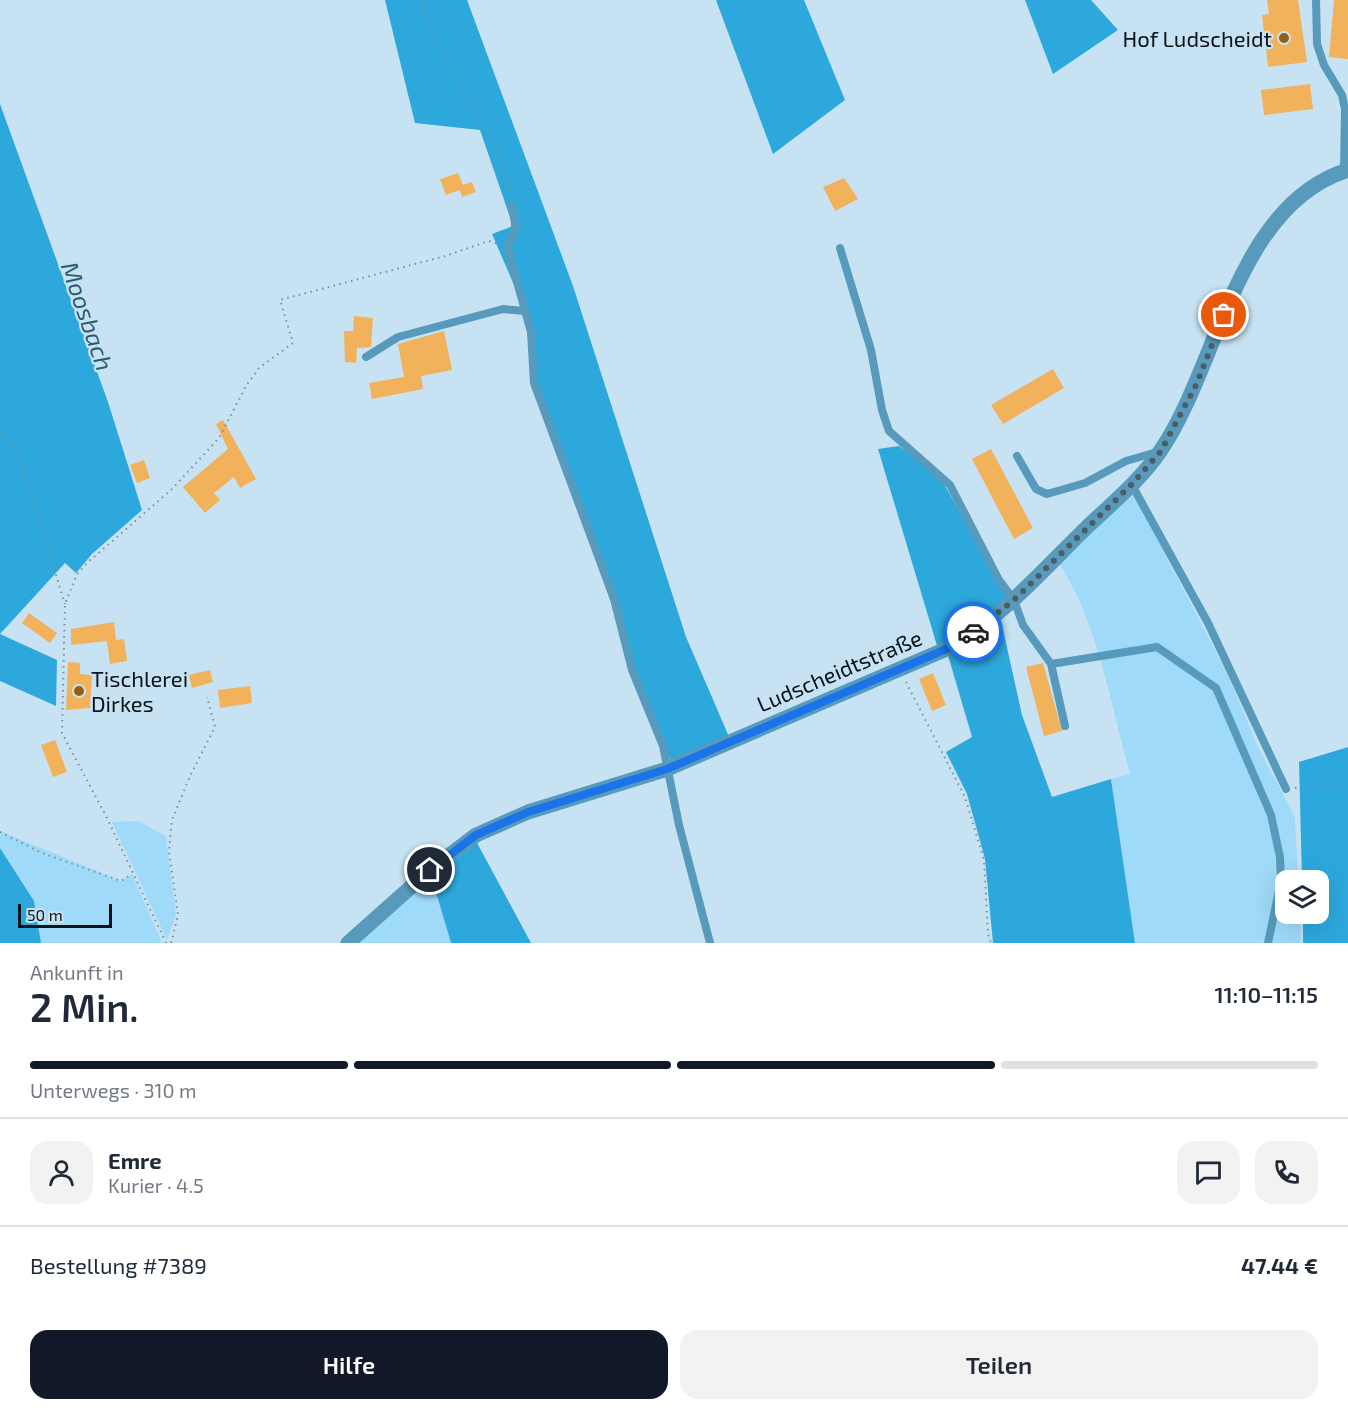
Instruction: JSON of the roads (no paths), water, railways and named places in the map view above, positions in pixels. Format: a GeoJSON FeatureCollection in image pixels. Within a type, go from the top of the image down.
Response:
{"type":"FeatureCollection","features":[{"type":"Feature","properties":{"kind":"street","name":"Ludscheidtstraße"},"geometry":{"type":"LineString","coordinates":[[348,943],[430,870],[476,835],[528,812],[667,769],[899,669],[961,641],[1014,600],[1132,484],[1161,451],[1196,385],[1237,284],[1257,246],[1293,204],[1346,170]]}},
{"type":"Feature","properties":{"kind":"lane"},"geometry":{"type":"LineString","coordinates":[[1316,0],[1317,44],[1324,65],[1342,95],[1345,109],[1346,170]]}},
{"type":"Feature","properties":{"kind":"lane"},"geometry":{"type":"LineString","coordinates":[[510,205],[516,221],[515,236],[507,246],[531,332],[534,383],[606,574],[632,670],[663,746],[710,943]]}},
{"type":"Feature","properties":{"kind":"lane"},"geometry":{"type":"LineString","coordinates":[[840,248],[871,350],[882,410],[889,431],[950,485],[999,580],[1014,600],[1023,625],[1051,664],[1065,726]]}},
{"type":"Feature","properties":{"kind":"lane"},"geometry":{"type":"LineString","coordinates":[[366,357],[398,336],[503,309],[524,311]]}},
{"type":"Feature","properties":{"kind":"lane"},"geometry":{"type":"LineString","coordinates":[[1017,456],[1036,489],[1047,494],[1085,483],[1126,461],[1161,451]]}},
{"type":"Feature","properties":{"kind":"lane"},"geometry":{"type":"LineString","coordinates":[[1132,484],[1209,623],[1286,789]]}},
{"type":"Feature","properties":{"kind":"lane"},"geometry":{"type":"LineString","coordinates":[[1051,664],[1157,647],[1216,688],[1271,816],[1280,857],[1281,881],[1268,943]]}},
{"type":"Feature","properties":{"kind":"waterway","name":"Moosbach"},"geometry":{"type":"LineString","coordinates":[[0,139],[20,178],[91,371],[99,416],[128,509]]}},
{"type":"Feature","properties":{"kind":"place","name":"Hof Ludscheidt"},"geometry":{"type":"Point","coordinates":[1284,38]}},
{"type":"Feature","properties":{"kind":"place","name":"Tischlerei Dirkes"},"geometry":{"type":"Point","coordinates":[79,691]}}]}
